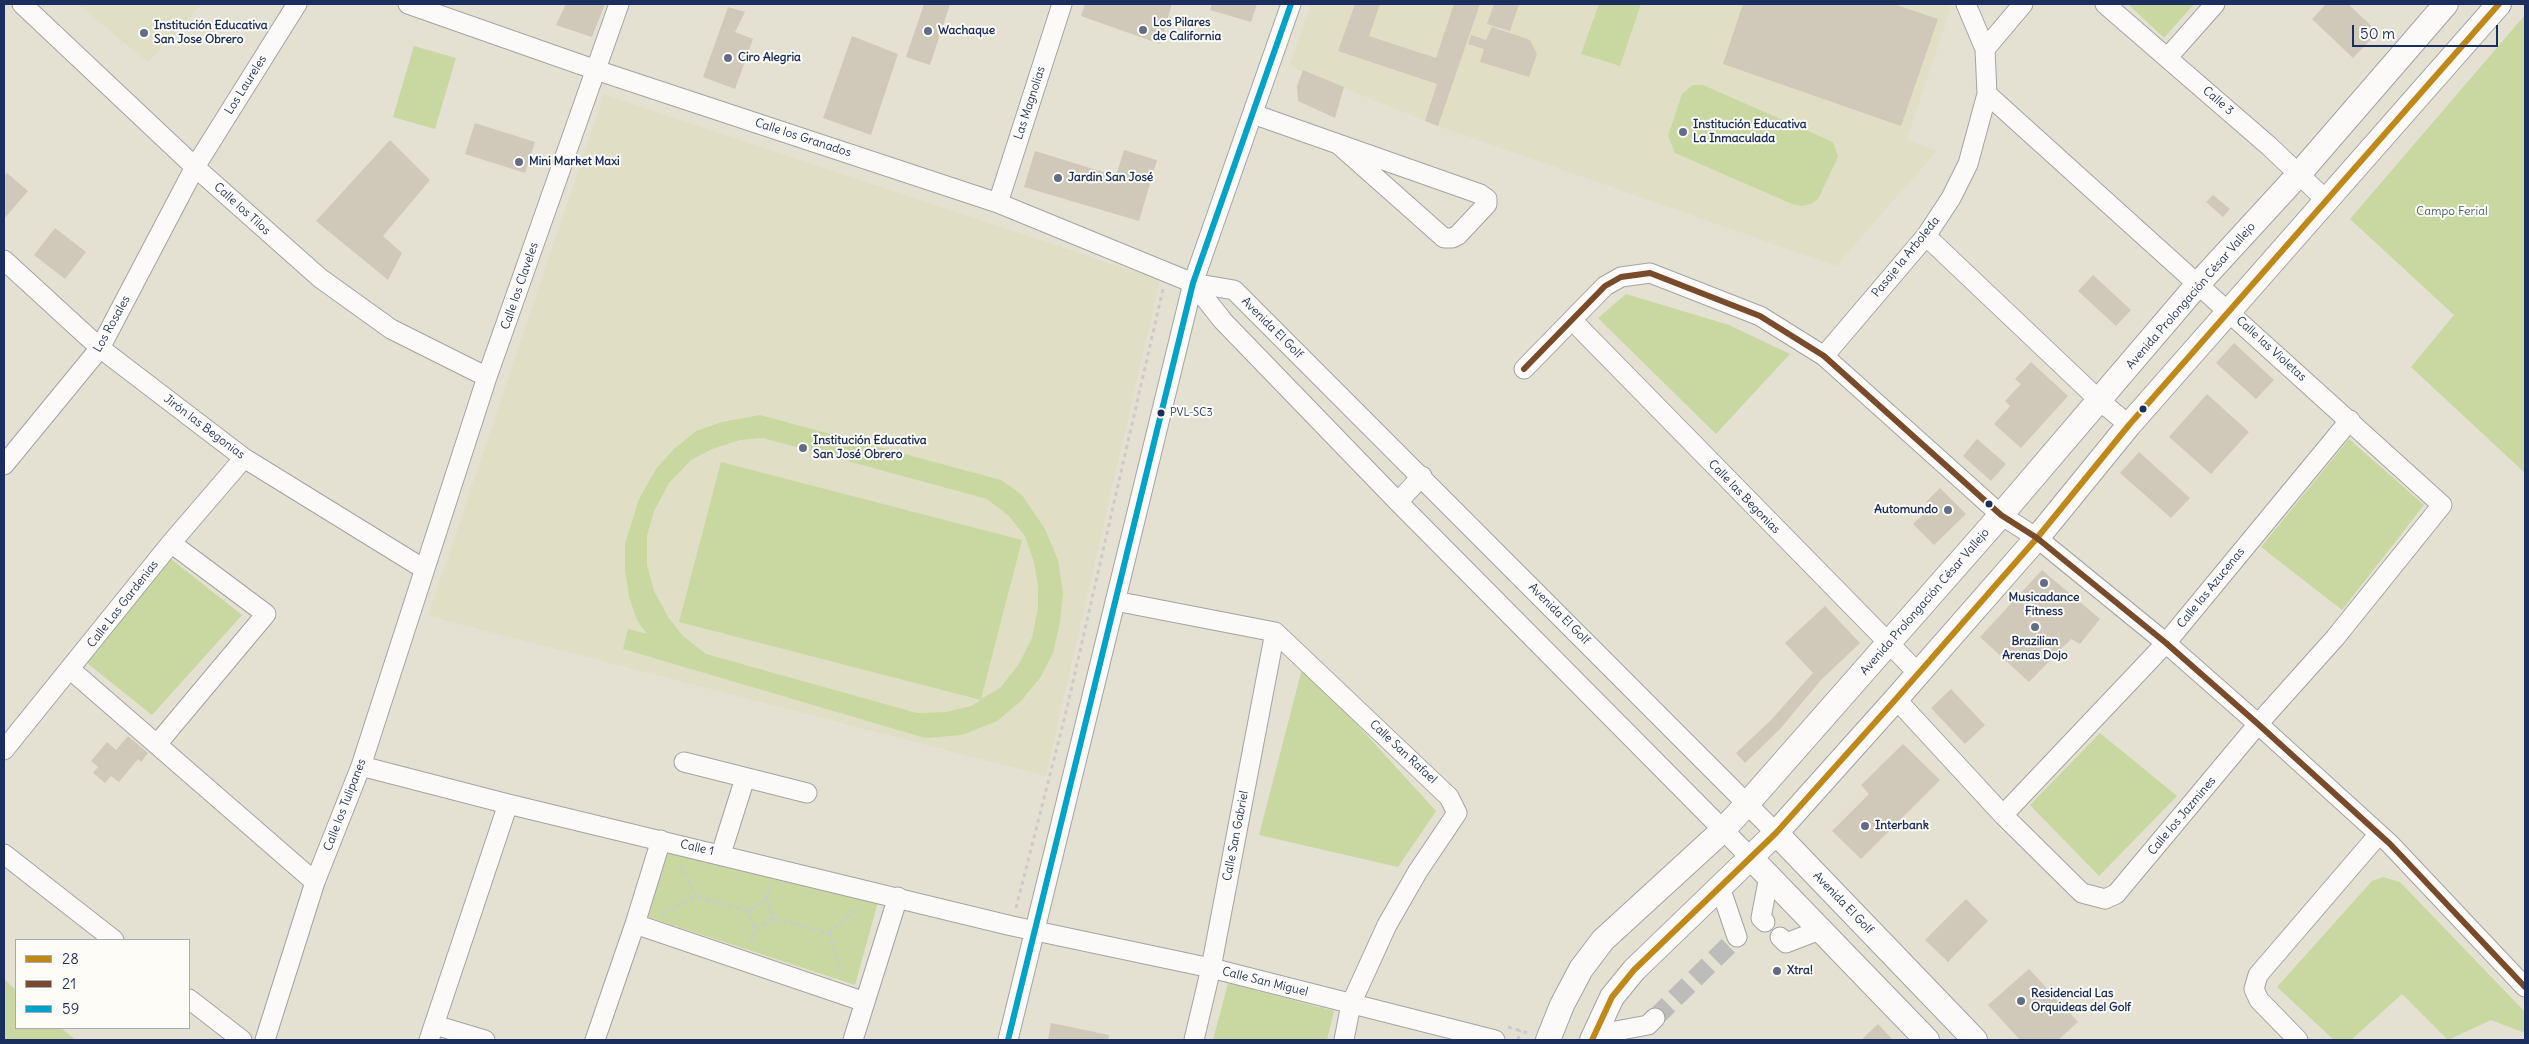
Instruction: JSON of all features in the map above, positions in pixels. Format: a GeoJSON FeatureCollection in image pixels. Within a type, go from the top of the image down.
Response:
{"type":"FeatureCollection","features":[{"type":"Feature","properties":{"kind":"main road","name":"Avenida Prolongación César Vallejo"},"geometry":{"type":"LineString","coordinates":[[1548,1040],[1562,1005],[1581,969],[1603,940],[1722,831],[1747,804],[2100,401],[2198,284],[2298,174],[2446,4]]}},
{"type":"Feature","properties":{"kind":"main road"},"geometry":{"type":"LineString","coordinates":[[1593,1038],[1612,997],[1634,970],[1776,833],[1896,699],[2036,538],[2129,425],[2499,4]]}},
{"type":"Feature","properties":{"kind":"main road","name":"Avenida El Golf"},"geometry":{"type":"LineString","coordinates":[[1776,833],[1975,1040]]}},
{"type":"Feature","properties":{"kind":"main road"},"geometry":{"type":"LineString","coordinates":[[1751,858],[1927,1040]]}},
{"type":"Feature","properties":{"kind":"street","name":"Calle los Tilos"},"geometry":{"type":"LineString","coordinates":[[22,4],[195,167],[320,278],[392,329],[488,377]]}},
{"type":"Feature","properties":{"kind":"street","name":"Los Laureles"},"geometry":{"type":"LineString","coordinates":[[195,167],[297,4]]}},
{"type":"Feature","properties":{"kind":"street","name":"Calle los Granados"},"geometry":{"type":"LineString","coordinates":[[408,4],[596,70],[998,203],[1193,283]]}},
{"type":"Feature","properties":{"kind":"street","name":"Calle los Claveles"},"geometry":{"type":"LineString","coordinates":[[424,569],[488,377],[619,4]]}},
{"type":"Feature","properties":{"kind":"street"},"geometry":{"type":"LineString","coordinates":[[1008,1040],[1193,283],[1291,4]]}},
{"type":"Feature","properties":{"kind":"street","name":"Pasaje la Arboleda"},"geometry":{"type":"LineString","coordinates":[[1824,356],[1926,236],[1952,198],[1968,164],[1987,94],[1984,49],[1966,4]]}},
{"type":"Feature","properties":{"kind":"street"},"geometry":{"type":"LineString","coordinates":[[1984,49],[2023,4]]}},
{"type":"Feature","properties":{"kind":"street","name":"Calle 3"},"geometry":{"type":"LineString","coordinates":[[2105,4],[2168,57],[2327,201]]}},
{"type":"Feature","properties":{"kind":"street"},"geometry":{"type":"LineString","coordinates":[[2168,57],[2215,4]]}},
{"type":"Feature","properties":{"kind":"street","name":"Las Magnolias"},"geometry":{"type":"LineString","coordinates":[[998,203],[1056,5]]}},
{"type":"Feature","properties":{"kind":"street","name":"Calle las Violetas"},"geometry":{"type":"LineString","coordinates":[[1987,94],[2442,505]]}},
{"type":"Feature","properties":{"kind":"street"},"geometry":{"type":"LineString","coordinates":[[1253,114],[1480,194],[1487,199],[1487,204],[1458,235],[1452,238],[1444,238],[1338,144]]}},
{"type":"Feature","properties":{"kind":"street","name":"Los Rosales"},"geometry":{"type":"LineString","coordinates":[[4,465],[100,348],[195,167]]}},
{"type":"Feature","properties":{"kind":"street"},"geometry":{"type":"LineString","coordinates":[[1926,236],[2100,401],[2129,425]]}},
{"type":"Feature","properties":{"kind":"street","name":"Jirón las Begonias"},"geometry":{"type":"LineString","coordinates":[[4,260],[100,348],[244,458],[424,569]]}},
{"type":"Feature","properties":{"kind":"street"},"geometry":{"type":"LineString","coordinates":[[1524,369],[1605,286],[1621,276],[1650,273],[1760,316],[1824,356],[2001,515],[2036,538],[2166,644],[2258,724],[2379,834],[2525,987]]}},
{"type":"Feature","properties":{"kind":"street"},"geometry":{"type":"LineString","coordinates":[[1193,283],[1223,321],[1398,502],[1722,831],[1751,858]]}},
{"type":"Feature","properties":{"kind":"street","name":"Avenida El Golf"},"geometry":{"type":"LineString","coordinates":[[1193,283],[1234,290],[1422,476],[1776,833]]}},
{"type":"Feature","properties":{"kind":"street","name":"Calle las Begonias"},"geometry":{"type":"LineString","coordinates":[[1572,320],[1918,673]]}},
{"type":"Feature","properties":{"kind":"street","name":"Calle las Azucenas"},"geometry":{"type":"LineString","coordinates":[[2003,815],[2166,644],[2350,420]]}},
{"type":"Feature","properties":{"kind":"street","name":"Calle Las Gardenias"},"geometry":{"type":"LineString","coordinates":[[4,750],[71,670],[171,543],[244,458]]}},
{"type":"Feature","properties":{"kind":"street"},"geometry":{"type":"LineString","coordinates":[[1398,502],[1422,476]]}},
{"type":"Feature","properties":{"kind":"street","name":"Calle los Jazmines"},"geometry":{"type":"LineString","coordinates":[[1896,699],[2003,815],[2082,892],[2105,899],[2116,894],[2258,724],[2335,638],[2442,505]]}},
{"type":"Feature","properties":{"kind":"street"},"geometry":{"type":"LineString","coordinates":[[158,743],[266,614],[171,543]]}},
{"type":"Feature","properties":{"kind":"street","name":"Calle los Tulipanes"},"geometry":{"type":"LineString","coordinates":[[265,1040],[315,882],[361,766],[424,569]]}},
{"type":"Feature","properties":{"kind":"street"},"geometry":{"type":"LineString","coordinates":[[1115,601],[1275,632]]}},
{"type":"Feature","properties":{"kind":"street","name":"Calle San Gabriel"},"geometry":{"type":"LineString","coordinates":[[1194,1040],[1211,968],[1275,632]]}},
{"type":"Feature","properties":{"kind":"street","name":"Calle San Rafael"},"geometry":{"type":"LineString","coordinates":[[1275,632],[1449,796],[1457,813],[1418,871],[1387,925],[1351,1004],[1344,1040]]}},
{"type":"Feature","properties":{"kind":"street"},"geometry":{"type":"LineString","coordinates":[[71,670],[158,743],[315,882]]}},
{"type":"Feature","properties":{"kind":"street"},"geometry":{"type":"LineString","coordinates":[[684,762],[807,793]]}},
{"type":"Feature","properties":{"kind":"street","name":"Calle 1"},"geometry":{"type":"LineString","coordinates":[[361,766],[508,804],[1034,930]]}},
{"type":"Feature","properties":{"kind":"street"},"geometry":{"type":"LineString","coordinates":[[720,854],[745,778]]}},
{"type":"Feature","properties":{"kind":"street"},"geometry":{"type":"LineString","coordinates":[[485,1040],[432,1033],[508,804]]}},
{"type":"Feature","properties":{"kind":"street"},"geometry":{"type":"LineString","coordinates":[[2298,1040],[2259,1000],[2254,989],[2258,975],[2379,834]]}},
{"type":"Feature","properties":{"kind":"street"},"geometry":{"type":"LineString","coordinates":[[595,1040],[636,924],[661,840]]}},
{"type":"Feature","properties":{"kind":"street"},"geometry":{"type":"LineString","coordinates":[[4,854],[113,939]]}},
{"type":"Feature","properties":{"kind":"street"},"geometry":{"type":"LineString","coordinates":[[1720,887],[1734,940],[1763,920],[1769,876]]}},
{"type":"Feature","properties":{"kind":"street"},"geometry":{"type":"LineString","coordinates":[[853,1040],[898,897]]}},
{"type":"Feature","properties":{"kind":"street"},"geometry":{"type":"LineString","coordinates":[[636,924],[865,1002]]}},
{"type":"Feature","properties":{"kind":"street","name":"Calle San Miguel"},"geometry":{"type":"LineString","coordinates":[[1034,930],[1211,968],[1495,1040]]}},
{"type":"Feature","properties":{"kind":"street"},"geometry":{"type":"LineString","coordinates":[[1780,937],[1786,944],[1820,930]]}},
{"type":"Feature","properties":{"kind":"street"},"geometry":{"type":"LineString","coordinates":[[190,1000],[242,1040]]}},
{"type":"Feature","properties":{"kind":"street"},"geometry":{"type":"LineString","coordinates":[[1593,1038],[1648,1025],[1655,1018]]}},
{"type":"Feature","properties":{"kind":"path"},"geometry":{"type":"LineString","coordinates":[[1016,909],[1066,712],[1166,272]]}},
{"type":"Feature","properties":{"kind":"path"},"geometry":{"type":"LineString","coordinates":[[680,864],[696,896]]}},
{"type":"Feature","properties":{"kind":"path"},"geometry":{"type":"LineString","coordinates":[[772,879],[766,899],[774,918]]}},
{"type":"Feature","properties":{"kind":"path"},"geometry":{"type":"LineString","coordinates":[[654,917],[696,896],[748,911],[766,899]]}},
{"type":"Feature","properties":{"kind":"path"},"geometry":{"type":"LineString","coordinates":[[829,934],[865,902]]}},
{"type":"Feature","properties":{"kind":"path"},"geometry":{"type":"LineString","coordinates":[[748,911],[755,930],[750,949]]}},
{"type":"Feature","properties":{"kind":"path"},"geometry":{"type":"LineString","coordinates":[[755,930],[774,918],[829,934]]}},
{"type":"Feature","properties":{"kind":"path"},"geometry":{"type":"LineString","coordinates":[[829,934],[842,979],[833,976]]}},
{"type":"Feature","properties":{"kind":"path"},"geometry":{"type":"LineString","coordinates":[[1518,1040],[1520,1030]]}},
{"type":"Feature","properties":{"kind":"shaded area","name":"Institución Educativa San Jose Obrero"},"geometry":{"type":"Polygon","coordinates":[[[78,4],[202,4],[148,63],[78,4]]]}},
{"type":"Feature","properties":{"kind":"shaded area","name":"Institución Educativa La Inmaculada"},"geometry":{"type":"Polygon","coordinates":[[[1311,4],[1948,4],[1951,8],[1907,139],[1937,151],[1836,266],[1438,126],[1289,66],[1311,4]]]}},
{"type":"Feature","properties":{"kind":"shaded area","name":"Institución Educativa San José Obrero"},"geometry":{"type":"Polygon","coordinates":[[[604,94],[1160,280],[1046,776],[428,616],[604,94]]]}},
{"type":"Feature","properties":{"kind":"green space"},"geometry":{"type":"Polygon","coordinates":[[[1599,4],[1641,4],[1620,66],[1581,54],[1599,4]]]}},
{"type":"Feature","properties":{"kind":"green space"},"geometry":{"type":"Polygon","coordinates":[[[2128,4],[2194,4],[2164,38],[2128,4]]]}},
{"type":"Feature","properties":{"kind":"green space","name":"Campo Ferial"},"geometry":{"type":"Polygon","coordinates":[[[2525,15],[2525,473],[2411,367],[2454,315],[2350,219],[2525,15]]]}},
{"type":"Feature","properties":{"kind":"green space"},"geometry":{"type":"Polygon","coordinates":[[[414,46],[456,58],[435,129],[393,117],[414,46]]]}},
{"type":"Feature","properties":{"kind":"green space"},"geometry":{"type":"Polygon","coordinates":[[[1693,85],[1703,85],[1833,142],[1838,157],[1818,199],[1811,204],[1802,206],[1792,204],[1675,153],[1668,136],[1682,94],[1693,85]]]}},
{"type":"Feature","properties":{"kind":"green space"},"geometry":{"type":"Polygon","coordinates":[[[1626,294],[1729,325],[1790,354],[1716,434],[1598,318],[1626,294]]]}},
{"type":"Feature","properties":{"kind":"green space"},"geometry":{"type":"Polygon","coordinates":[[[760,415],[1001,480],[1022,495],[1045,529],[1058,560],[1063,593],[1060,622],[1053,653],[1040,678],[1021,701],[997,721],[962,735],[925,738],[623,649],[628,629],[647,634],[637,620],[629,597],[625,570],[625,544],[639,499],[656,469],[674,449],[696,431],[722,422],[760,415]],[[763,438],[740,440],[712,449],[691,460],[669,483],[654,511],[647,536],[647,565],[654,591],[668,617],[683,636],[706,654],[917,713],[946,712],[971,706],[981,700],[679,622],[721,462],[1022,540],[981,699],[1000,688],[1019,664],[1032,638],[1038,608],[1038,586],[1034,562],[1025,536],[1008,515],[987,499],[763,438]]]}},
{"type":"Feature","properties":{"kind":"green space"},"geometry":{"type":"Polygon","coordinates":[[[2349,439],[2424,505],[2342,610],[2261,547],[2349,439]]]}},
{"type":"Feature","properties":{"kind":"green space"},"geometry":{"type":"Polygon","coordinates":[[[171,559],[242,615],[152,715],[87,663],[88,658],[171,559]]]}},
{"type":"Feature","properties":{"kind":"green space"},"geometry":{"type":"Polygon","coordinates":[[[1303,665],[1436,811],[1398,867],[1259,835],[1303,665]]]}},
{"type":"Feature","properties":{"kind":"green space"},"geometry":{"type":"Polygon","coordinates":[[[2100,733],[2177,796],[2099,876],[2030,805],[2100,733]]]}},
{"type":"Feature","properties":{"kind":"green space"},"geometry":{"type":"Polygon","coordinates":[[[666,850],[878,902],[855,985],[645,916],[666,850]]]}},
{"type":"Feature","properties":{"kind":"green space"},"geometry":{"type":"Polygon","coordinates":[[[2383,877],[2400,882],[2525,1012],[2525,1033],[2491,1020],[2448,1040],[2402,994],[2351,1040],[2334,1040],[2277,987],[2372,881],[2383,877]]]}},
{"type":"Feature","properties":{"kind":"green space"},"geometry":{"type":"Polygon","coordinates":[[[4,979],[15,989],[15,1029],[62,1029],[76,1040],[4,1040],[4,979]]]}},
{"type":"Feature","properties":{"kind":"green space"},"geometry":{"type":"Polygon","coordinates":[[[1228,983],[1334,1011],[1327,1040],[1213,1040],[1228,983]]]}},
{"type":"Feature","properties":{"kind":"building"},"geometry":{"type":"Polygon","coordinates":[[[566,4],[605,4],[592,37],[556,25],[566,4]]]}},
{"type":"Feature","properties":{"kind":"building","name":"Wachaque"},"geometry":{"type":"Polygon","coordinates":[[[924,4],[950,4],[930,65],[906,57],[924,4]]]}},
{"type":"Feature","properties":{"kind":"building","name":"Los Pilares de California"},"geometry":{"type":"Polygon","coordinates":[[[1085,4],[1172,4],[1160,44],[1081,16],[1085,4]]]}},
{"type":"Feature","properties":{"kind":"building"},"geometry":{"type":"Polygon","coordinates":[[[1212,4],[1257,4],[1251,22],[1210,10],[1212,4]]]}},
{"type":"Feature","properties":{"kind":"building"},"geometry":{"type":"Polygon","coordinates":[[[1355,4],[1380,4],[1369,36],[1436,58],[1454,4],[1480,4],[1438,126],[1425,121],[1437,84],[1338,51],[1355,4]]]}},
{"type":"Feature","properties":{"kind":"building"},"geometry":{"type":"Polygon","coordinates":[[[1494,4],[1519,4],[1510,31],[1487,24],[1494,4]]]}},
{"type":"Feature","properties":{"kind":"building"},"geometry":{"type":"Polygon","coordinates":[[[1743,4],[1894,4],[1938,19],[1901,126],[1723,64],[1743,4]]]}},
{"type":"Feature","properties":{"kind":"building"},"geometry":{"type":"Polygon","coordinates":[[[2326,4],[2348,4],[2378,32],[2353,58],[2312,19],[2326,4]]]}},
{"type":"Feature","properties":{"kind":"building","name":"Ciro Alegria"},"geometry":{"type":"Polygon","coordinates":[[[728,7],[745,12],[735,32],[753,39],[735,89],[703,77],[728,7]]]}},
{"type":"Feature","properties":{"kind":"building"},"geometry":{"type":"Polygon","coordinates":[[[1492,27],[1530,40],[1537,54],[1529,77],[1480,62],[1484,49],[1468,44],[1471,35],[1486,40],[1492,27]]]}},
{"type":"Feature","properties":{"kind":"building"},"geometry":{"type":"Polygon","coordinates":[[[852,36],[898,54],[871,135],[823,118],[852,36]]]}},
{"type":"Feature","properties":{"kind":"building"},"geometry":{"type":"Polygon","coordinates":[[[1303,70],[1344,87],[1335,118],[1298,101],[1297,86],[1303,70]]]}},
{"type":"Feature","properties":{"kind":"building"},"geometry":{"type":"Polygon","coordinates":[[[475,123],[535,142],[525,173],[465,154],[475,123]]]}},
{"type":"Feature","properties":{"kind":"building"},"geometry":{"type":"Polygon","coordinates":[[[390,140],[430,180],[383,236],[402,253],[388,280],[316,221],[390,140]]]}},
{"type":"Feature","properties":{"kind":"building"},"geometry":{"type":"Polygon","coordinates":[[[1124,150],[1157,160],[1139,221],[1024,187],[1035,151],[1116,176],[1124,150]]]}},
{"type":"Feature","properties":{"kind":"building"},"geometry":{"type":"Polygon","coordinates":[[[7,173],[28,191],[4,219],[4,177],[7,173]]]}},
{"type":"Feature","properties":{"kind":"building"},"geometry":{"type":"Polygon","coordinates":[[[2213,195],[2230,209],[2223,217],[2206,202],[2213,195]]]}},
{"type":"Feature","properties":{"kind":"building"},"geometry":{"type":"Polygon","coordinates":[[[55,228],[86,252],[65,279],[34,255],[55,228]]]}},
{"type":"Feature","properties":{"kind":"building"},"geometry":{"type":"Polygon","coordinates":[[[2093,275],[2131,310],[2116,326],[2078,291],[2093,275]]]}},
{"type":"Feature","properties":{"kind":"building"},"geometry":{"type":"Polygon","coordinates":[[[2234,343],[2274,380],[2256,399],[2216,363],[2234,343]]]}},
{"type":"Feature","properties":{"kind":"building"},"geometry":{"type":"Polygon","coordinates":[[[2031,362],[2068,396],[2021,448],[1994,424],[2010,406],[2005,401],[2021,384],[2015,379],[2031,362]]]}},
{"type":"Feature","properties":{"kind":"building"},"geometry":{"type":"Polygon","coordinates":[[[2207,394],[2249,432],[2211,474],[2169,437],[2207,394]]]}},
{"type":"Feature","properties":{"kind":"building"},"geometry":{"type":"Polygon","coordinates":[[[1977,439],[2006,464],[1991,481],[1963,456],[1977,439]]]}},
{"type":"Feature","properties":{"kind":"building"},"geometry":{"type":"Polygon","coordinates":[[[2139,452],[2190,498],[2171,518],[2120,473],[2139,452]]]}},
{"type":"Feature","properties":{"kind":"building"},"geometry":{"type":"Polygon","coordinates":[[[1940,488],[1966,514],[1934,545],[1913,524],[1931,507],[1926,502],[1940,488]]]}},
{"type":"Feature","properties":{"kind":"building"},"geometry":{"type":"Polygon","coordinates":[[[2042,570],[2100,619],[2080,644],[2071,639],[2029,682],[1980,637],[2042,570]]]}},
{"type":"Feature","properties":{"kind":"building"},"geometry":{"type":"Polygon","coordinates":[[[1825,606],[1860,643],[1821,680],[1780,729],[1745,763],[1736,753],[1771,720],[1813,673],[1785,643],[1825,606]]]}},
{"type":"Feature","properties":{"kind":"building"},"geometry":{"type":"Polygon","coordinates":[[[1951,689],[1985,725],[1965,744],[1931,708],[1951,689]]]}},
{"type":"Feature","properties":{"kind":"building"},"geometry":{"type":"Polygon","coordinates":[[[128,736],[148,753],[141,762],[138,759],[119,782],[111,776],[105,783],[93,773],[98,767],[91,761],[107,742],[116,750],[128,736]]]}},
{"type":"Feature","properties":{"kind":"building"},"geometry":{"type":"Polygon","coordinates":[[[1903,744],[1940,780],[1861,859],[1832,831],[1869,794],[1861,785],[1903,744]]]}},
{"type":"Feature","properties":{"kind":"building"},"geometry":{"type":"Polygon","coordinates":[[[1966,899],[1988,921],[1948,962],[1925,940],[1966,899]]]}},
{"type":"Feature","properties":{"kind":"building"},"geometry":{"type":"Polygon","coordinates":[[[2029,969],[2078,1022],[2058,1040],[2020,1040],[1988,1005],[2029,969]]]}},
{"type":"Feature","properties":{"kind":"building"},"geometry":{"type":"Polygon","coordinates":[[[1051,1023],[1109,1035],[1108,1040],[1048,1040],[1051,1023]]]}},
{"type":"Feature","properties":{"kind":"building"},"geometry":{"type":"Polygon","coordinates":[[[1878,1024],[1893,1040],[1861,1040],[1878,1024]]]}},
{"type":"Feature","properties":{"kind":"tunnel"},"geometry":{"type":"LineString","coordinates":[[1655,1018],[1731,943]]}},
{"type":"Feature","properties":{"kind":"transit line","name":"59"},"geometry":{"type":"LineString","coordinates":[[1008,1040],[1193,283],[1291,4]]}},
{"type":"Feature","properties":{"kind":"transit line","name":"28"},"geometry":{"type":"LineString","coordinates":[[1592,1040],[1612,997],[1634,970],[1776,833],[1896,699],[2037,538],[2129,425],[2499,4]]}},
{"type":"Feature","properties":{"kind":"transit line","name":"21"},"geometry":{"type":"LineString","coordinates":[[1524,369],[1605,286],[1621,277],[1650,273],[1760,316],[1824,356],[2001,515],[2037,538],[2166,643],[2390,844],[2525,987]]}},
{"type":"Feature","properties":{"kind":"place","name":"Los Pilares de California"},"geometry":{"type":"Point","coordinates":[1143,30]}},
{"type":"Feature","properties":{"kind":"place","name":"Wachaque"},"geometry":{"type":"Point","coordinates":[928,31]}},
{"type":"Feature","properties":{"kind":"place","name":"Institución Educativa San Jose Obrero"},"geometry":{"type":"Point","coordinates":[144,33]}},
{"type":"Feature","properties":{"kind":"place","name":"Ciro Alegria"},"geometry":{"type":"Point","coordinates":[728,58]}},
{"type":"Feature","properties":{"kind":"place","name":"Institución Educativa La Inmaculada"},"geometry":{"type":"Point","coordinates":[1683,132]}},
{"type":"Feature","properties":{"kind":"place","name":"Mini Market Maxi"},"geometry":{"type":"Point","coordinates":[519,162]}},
{"type":"Feature","properties":{"kind":"place","name":"Jardin San José"},"geometry":{"type":"Point","coordinates":[1058,178]}},
{"type":"Feature","properties":{"kind":"place","name":"PVL-SC3"},"geometry":{"type":"Point","coordinates":[1161,413]}},
{"type":"Feature","properties":{"kind":"place","name":"Institución Educativa San José Obrero"},"geometry":{"type":"Point","coordinates":[803,448]}},
{"type":"Feature","properties":{"kind":"place","name":"Automundo"},"geometry":{"type":"Point","coordinates":[1948,510]}},
{"type":"Feature","properties":{"kind":"place","name":"Musicadance Fitness"},"geometry":{"type":"Point","coordinates":[2044,583]}},
{"type":"Feature","properties":{"kind":"place","name":"Brazilian Arenas Dojo"},"geometry":{"type":"Point","coordinates":[2035,627]}},
{"type":"Feature","properties":{"kind":"place","name":"Interbank"},"geometry":{"type":"Point","coordinates":[1865,826]}},
{"type":"Feature","properties":{"kind":"place","name":"Xtra!"},"geometry":{"type":"Point","coordinates":[1777,971]}},
{"type":"Feature","properties":{"kind":"place","name":"Residencial Las Orquideas del Golf"},"geometry":{"type":"Point","coordinates":[2021,1001]}}]}
